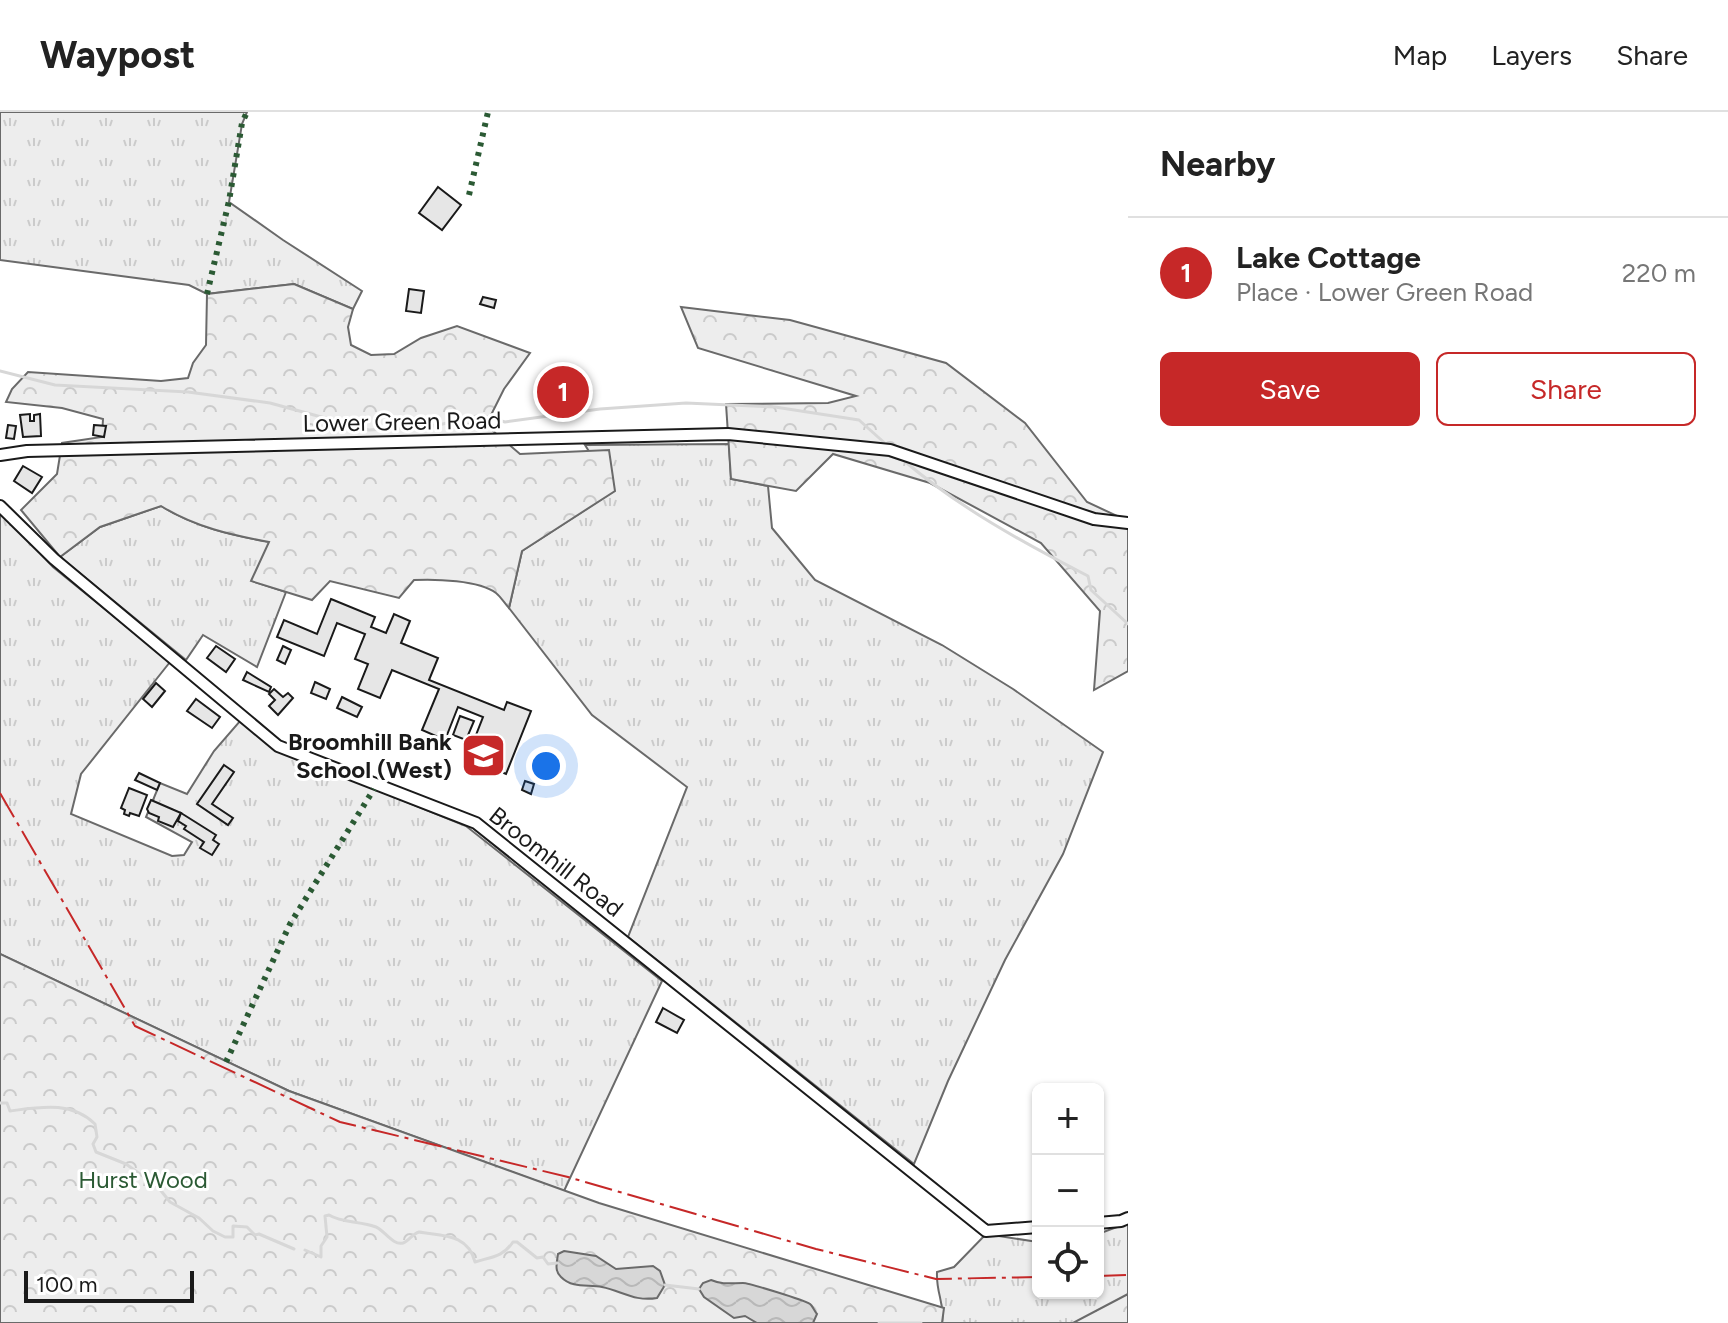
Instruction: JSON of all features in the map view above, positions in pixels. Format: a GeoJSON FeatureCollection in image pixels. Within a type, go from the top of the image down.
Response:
{"type":"FeatureCollection","features":[{"type":"Feature","properties":{"kind":"street","name":"Lower Green Road"},"geometry":{"type":"LineString","coordinates":[[0,455],[27,451],[728,434],[890,450],[1094,519],[1128,523]]}},
{"type":"Feature","properties":{"kind":"street","name":"Broomhill Road"},"geometry":{"type":"LineString","coordinates":[[0,506],[54,559],[278,746],[476,823],[986,1231],[1032,1227]]}},
{"type":"Feature","properties":{"kind":"street"},"geometry":{"type":"LineString","coordinates":[[1104,1222],[1128,1218]]}},
{"type":"Feature","properties":{"kind":"green space"},"geometry":{"type":"Polygon","coordinates":[[[0,112],[247,112],[242,124],[229,202],[362,291],[353,309],[294,284],[207,294],[189,285],[0,260],[0,112]]]}},
{"type":"Feature","properties":{"kind":"green space"},"geometry":{"type":"Polygon","coordinates":[[[294,284],[353,309],[348,327],[351,345],[371,355],[394,354],[421,338],[457,326],[530,353],[504,389],[486,425],[520,454],[609,450],[615,491],[522,551],[509,608],[498,595],[479,585],[433,580],[414,580],[399,598],[330,581],[312,600],[251,581],[269,542],[187,520],[161,506],[100,527],[60,557],[21,510],[57,474],[62,443],[102,437],[103,419],[62,408],[6,402],[12,389],[28,372],[161,381],[188,378],[193,363],[206,345],[207,294],[294,284]]]}},
{"type":"Feature","properties":{"kind":"green space"},"geometry":{"type":"Polygon","coordinates":[[[681,307],[790,320],[946,363],[1025,423],[1087,502],[1128,521],[1128,671],[1094,690],[1100,611],[1041,543],[930,483],[833,454],[796,491],[731,479],[726,404],[828,403],[856,396],[698,348],[681,307]]]}},
{"type":"Feature","properties":{"kind":"green space"},"geometry":{"type":"Polygon","coordinates":[[[729,444],[731,479],[768,486],[772,528],[815,580],[942,645],[1013,689],[1103,752],[1063,854],[1005,960],[948,1081],[914,1164],[628,937],[687,787],[592,715],[509,608],[522,551],[614,491],[585,445],[729,444]]]}},
{"type":"Feature","properties":{"kind":"green space"},"geometry":{"type":"Polygon","coordinates":[[[161,506],[187,520],[214,529],[270,542],[252,581],[286,592],[257,667],[203,635],[186,660],[60,557],[100,527],[161,506]]]}},
{"type":"Feature","properties":{"kind":"green space"},"geometry":{"type":"Polygon","coordinates":[[[0,510],[53,567],[170,662],[81,774],[71,814],[172,856],[184,855],[192,842],[146,817],[160,783],[187,794],[214,751],[240,721],[280,751],[466,826],[662,981],[564,1191],[289,1091],[0,954],[0,510]]]}},
{"type":"Feature","properties":{"kind":"green space","name":"Hurst Wood"},"geometry":{"type":"Polygon","coordinates":[[[0,954],[289,1091],[599,1203],[944,1308],[942,1323],[0,1323],[0,954]]]}},
{"type":"Feature","properties":{"kind":"green space"},"geometry":{"type":"Polygon","coordinates":[[[1128,1223],[1128,1323],[942,1323],[937,1272],[954,1267],[986,1234],[1032,1241],[1032,1299],[1104,1299],[1104,1232],[1128,1223]]]}},
{"type":"Feature","properties":{"kind":"green space"},"geometry":{"type":"Polygon","coordinates":[[[1128,1294],[1128,1323],[1073,1323],[1128,1294]]]}},
{"type":"Feature","properties":{"kind":"water"},"geometry":{"type":"Polygon","coordinates":[[[564,1251],[596,1256],[616,1269],[653,1266],[660,1271],[665,1285],[657,1298],[649,1299],[602,1287],[570,1283],[559,1275],[557,1269],[558,1254],[564,1251]]]}},
{"type":"Feature","properties":{"kind":"water"},"geometry":{"type":"Polygon","coordinates":[[[711,1280],[743,1283],[788,1296],[810,1304],[817,1314],[813,1323],[757,1323],[745,1316],[734,1318],[704,1297],[699,1289],[711,1280]]]}},
{"type":"Feature","properties":{"kind":"building"},"geometry":{"type":"Polygon","coordinates":[[[438,187],[461,205],[442,230],[419,213],[438,187]]]}},
{"type":"Feature","properties":{"kind":"building"},"geometry":{"type":"Polygon","coordinates":[[[409,289],[424,291],[421,313],[406,311],[409,289]]]}},
{"type":"Feature","properties":{"kind":"building"},"geometry":{"type":"Polygon","coordinates":[[[483,297],[496,300],[494,308],[480,304],[483,297]]]}},
{"type":"Feature","properties":{"kind":"building"},"geometry":{"type":"Polygon","coordinates":[[[580,384],[581,394],[546,401],[544,391],[580,384]]]}},
{"type":"Feature","properties":{"kind":"building"},"geometry":{"type":"Polygon","coordinates":[[[30,414],[30,421],[34,421],[34,415],[40,414],[41,436],[23,437],[20,415],[30,414]]]}},
{"type":"Feature","properties":{"kind":"building"},"geometry":{"type":"Polygon","coordinates":[[[8,425],[16,426],[14,439],[6,438],[8,425]]]}},
{"type":"Feature","properties":{"kind":"building"},"geometry":{"type":"Polygon","coordinates":[[[94,425],[106,426],[104,437],[93,435],[94,425]]]}},
{"type":"Feature","properties":{"kind":"building"},"geometry":{"type":"Polygon","coordinates":[[[23,466],[42,477],[32,493],[14,481],[23,466]]]}},
{"type":"Feature","properties":{"kind":"building"},"geometry":{"type":"Polygon","coordinates":[[[331,599],[375,617],[371,627],[386,633],[394,614],[410,621],[401,643],[438,658],[429,680],[504,710],[507,702],[531,711],[506,774],[467,758],[483,717],[458,707],[445,740],[422,730],[439,689],[392,670],[380,698],[358,689],[368,664],[355,659],[365,634],[337,623],[324,656],[277,637],[284,620],[317,634],[331,599]]]}},
{"type":"Feature","properties":{"kind":"building"},"geometry":{"type":"Polygon","coordinates":[[[216,646],[235,659],[226,672],[207,658],[216,646]]]}},
{"type":"Feature","properties":{"kind":"building"},"geometry":{"type":"Polygon","coordinates":[[[283,646],[291,650],[285,664],[277,660],[283,646]]]}},
{"type":"Feature","properties":{"kind":"building"},"geometry":{"type":"Polygon","coordinates":[[[247,672],[271,687],[269,692],[243,680],[247,672]]]}},
{"type":"Feature","properties":{"kind":"building"},"geometry":{"type":"Polygon","coordinates":[[[315,682],[330,689],[326,699],[311,693],[315,682]]]}},
{"type":"Feature","properties":{"kind":"building"},"geometry":{"type":"Polygon","coordinates":[[[156,683],[165,691],[152,707],[143,699],[156,683]]]}},
{"type":"Feature","properties":{"kind":"building"},"geometry":{"type":"Polygon","coordinates":[[[274,689],[283,697],[288,693],[293,698],[278,715],[269,706],[275,700],[269,694],[274,689]]]}},
{"type":"Feature","properties":{"kind":"building"},"geometry":{"type":"Polygon","coordinates":[[[342,697],[362,707],[357,717],[337,708],[342,697]]]}},
{"type":"Feature","properties":{"kind":"building"},"geometry":{"type":"Polygon","coordinates":[[[196,699],[220,717],[212,728],[187,711],[196,699]]]}},
{"type":"Feature","properties":{"kind":"building"},"geometry":{"type":"Polygon","coordinates":[[[460,716],[474,721],[466,740],[453,735],[460,716]]]}},
{"type":"Feature","properties":{"kind":"building"},"geometry":{"type":"Polygon","coordinates":[[[224,765],[234,772],[212,804],[233,818],[228,825],[197,804],[224,765]]]}},
{"type":"Feature","properties":{"kind":"building"},"geometry":{"type":"Polygon","coordinates":[[[139,773],[160,783],[157,790],[135,780],[139,773]]]}},
{"type":"Feature","properties":{"kind":"building"},"geometry":{"type":"Polygon","coordinates":[[[525,781],[534,784],[531,794],[522,790],[525,781]]]}},
{"type":"Feature","properties":{"kind":"building"},"geometry":{"type":"Polygon","coordinates":[[[129,788],[147,795],[139,816],[124,814],[125,810],[121,808],[129,788]]]}},
{"type":"Feature","properties":{"kind":"building"},"geometry":{"type":"Polygon","coordinates":[[[151,800],[181,813],[173,827],[149,813],[147,809],[151,800]]]}},
{"type":"Feature","properties":{"kind":"building"},"geometry":{"type":"Polygon","coordinates":[[[181,813],[216,835],[213,840],[219,844],[212,855],[200,848],[204,842],[184,829],[186,826],[178,821],[181,813]]]}},
{"type":"Feature","properties":{"kind":"building"},"geometry":{"type":"Polygon","coordinates":[[[663,1008],[684,1020],[677,1033],[656,1022],[663,1008]]]}},
{"type":"Feature","properties":{"kind":"waterway"},"geometry":{"type":"LineString","coordinates":[[0,371],[55,385],[188,392],[270,403],[369,430],[434,426],[481,415],[505,422],[600,409],[686,403],[775,407],[859,420],[888,446]]}},
{"type":"Feature","properties":{"kind":"waterway"},"geometry":{"type":"LineString","coordinates":[[902,459],[945,493],[991,523],[1088,576],[1091,590],[1128,624]]}},
{"type":"Feature","properties":{"kind":"waterway"},"geometry":{"type":"LineString","coordinates":[[0,1103],[7,1103],[10,1111],[55,1107],[76,1112],[95,1124],[97,1137],[93,1144],[96,1152],[126,1164],[158,1187],[170,1202],[199,1218],[213,1231],[233,1237],[233,1226],[247,1227],[255,1235],[294,1249]]}},
{"type":"Feature","properties":{"kind":"waterway"},"geometry":{"type":"LineString","coordinates":[[305,1250],[321,1257],[321,1246],[327,1237],[325,1216],[329,1215],[376,1227],[399,1243],[419,1232],[453,1238],[466,1246],[475,1262],[501,1254],[517,1242],[537,1258],[543,1257],[548,1264],[557,1263]]}},
{"type":"Feature","properties":{"kind":"waterway"},"geometry":{"type":"LineString","coordinates":[[665,1285],[699,1289]]}},
{"type":"Feature","properties":{"kind":"waterway"},"geometry":{"type":"LineString","coordinates":[[879,1323],[921,1323]]}},
{"type":"Feature","properties":{"kind":"hedge"},"geometry":{"type":"LineString","coordinates":[[207,294],[229,201],[242,123],[247,112]]}},
{"type":"Feature","properties":{"kind":"hedge"},"geometry":{"type":"LineString","coordinates":[[469,195],[488,112]]}},
{"type":"Feature","properties":{"kind":"hedge"},"geometry":{"type":"LineString","coordinates":[[226,1062],[290,924],[374,789]]}},
{"type":"Feature","properties":{"kind":"power"},"geometry":{"type":"LineString","coordinates":[[0,793],[135,1026],[340,1122],[568,1177],[816,1249],[936,1279],[1032,1277]]}},
{"type":"Feature","properties":{"kind":"power"},"geometry":{"type":"LineString","coordinates":[[1104,1276],[1128,1275]]}},
{"type":"Feature","properties":{"kind":"place","name":"Lake Cottage"},"geometry":{"type":"Point","coordinates":[563,392]}},
{"type":"Feature","properties":{"kind":"place","name":"Broomhill Bank School (West)"},"geometry":{"type":"Point","coordinates":[483,756]}}]}
